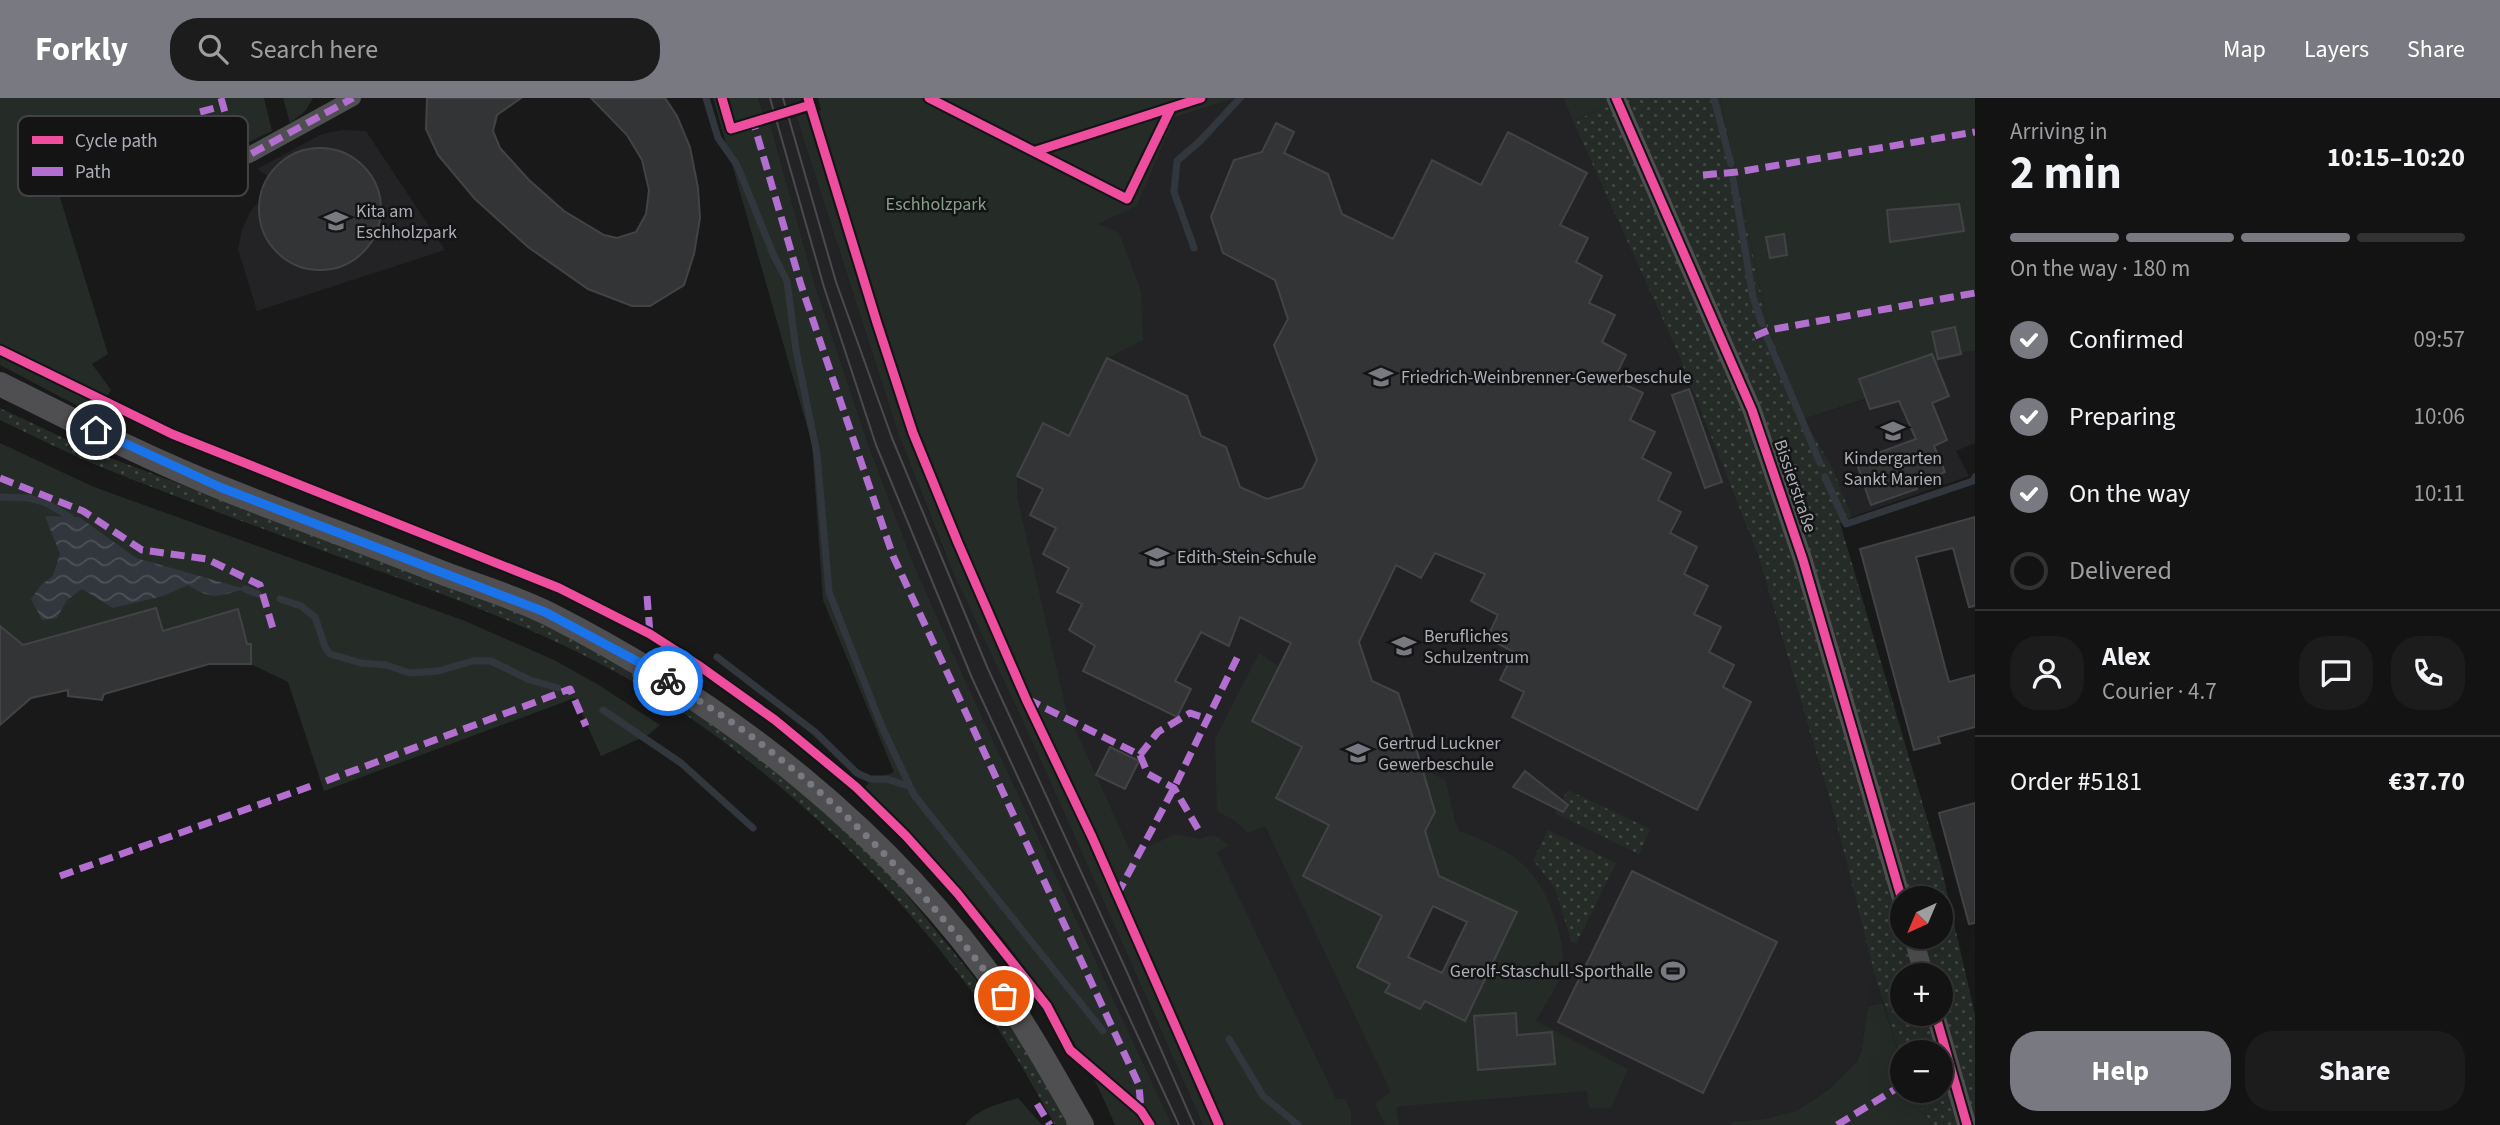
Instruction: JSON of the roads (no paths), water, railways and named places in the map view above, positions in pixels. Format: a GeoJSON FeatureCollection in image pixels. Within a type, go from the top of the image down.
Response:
{"type":"FeatureCollection","features":[{"type":"Feature","properties":{"kind":"street"},"geometry":{"type":"LineString","coordinates":[[248,155],[352,98]]}},
{"type":"Feature","properties":{"kind":"street","name":"Bissierstraße"},"geometry":{"type":"LineString","coordinates":[[1616,98],[1752,410],[1803,560],[1898,886]]}},
{"type":"Feature","properties":{"kind":"street"},"geometry":{"type":"LineString","coordinates":[[0,384],[222,488],[545,612],[644,665],[744,731],[855,824],[888,855],[934,908],[1004,996],[1038,1048],[1082,1125]]}},
{"type":"Feature","properties":{"kind":"street"},"geometry":{"type":"LineString","coordinates":[[1939,1026],[1967,1125]]}},
{"type":"Feature","properties":{"kind":"water"},"geometry":{"type":"Polygon","coordinates":[[[45,516],[79,517],[136,558],[245,589],[215,596],[188,585],[163,596],[113,608],[82,589],[67,600],[57,618],[42,620],[31,599],[41,585],[53,576],[60,554],[45,516]]]}},
{"type":"Feature","properties":{"kind":"waterway"},"geometry":{"type":"LineString","coordinates":[[706,98],[718,138],[737,165],[787,281],[796,350],[817,454],[829,592],[882,727],[914,795],[1103,1031]]}},
{"type":"Feature","properties":{"kind":"waterway"},"geometry":{"type":"LineString","coordinates":[[1194,248],[1174,192],[1177,161],[1200,141],[1240,98]]}},
{"type":"Feature","properties":{"kind":"waterway"},"geometry":{"type":"LineString","coordinates":[[1714,98],[1731,164]]}},
{"type":"Feature","properties":{"kind":"waterway"},"geometry":{"type":"LineString","coordinates":[[1733,179],[1753,297],[1762,324]]}},
{"type":"Feature","properties":{"kind":"waterway"},"geometry":{"type":"LineString","coordinates":[[1767,337],[1820,463]]}},
{"type":"Feature","properties":{"kind":"waterway"},"geometry":{"type":"LineString","coordinates":[[1825,477],[1846,524],[1973,481],[1975,477]]}},
{"type":"Feature","properties":{"kind":"waterway"},"geometry":{"type":"LineString","coordinates":[[0,497],[29,498],[46,503],[70,517]]}},
{"type":"Feature","properties":{"kind":"waterway"},"geometry":{"type":"LineString","coordinates":[[245,589],[258,594]]}},
{"type":"Feature","properties":{"kind":"waterway"},"geometry":{"type":"LineString","coordinates":[[280,599],[301,606],[315,617],[330,654],[361,663],[386,665],[410,673],[438,671],[473,661],[491,661],[530,680],[558,688]]}},
{"type":"Feature","properties":{"kind":"waterway"},"geometry":{"type":"LineString","coordinates":[[717,657],[815,732],[857,773],[870,779],[887,779],[908,786]]}},
{"type":"Feature","properties":{"kind":"waterway"},"geometry":{"type":"LineString","coordinates":[[603,710],[681,763],[753,828]]}},
{"type":"Feature","properties":{"kind":"waterway"},"geometry":{"type":"LineString","coordinates":[[1229,1039],[1263,1096],[1298,1125]]}},
{"type":"Feature","properties":{"kind":"tram line"},"geometry":{"type":"LineString","coordinates":[[770,98],[824,287],[876,445],[972,678],[1179,1125]]}},
{"type":"Feature","properties":{"kind":"tram line"},"geometry":{"type":"LineString","coordinates":[[783,98],[836,282],[892,438],[988,669],[1194,1125]]}},
{"type":"Feature","properties":{"kind":"place","name":"Kita am Eschholzpark"},"geometry":{"type":"Point","coordinates":[336,221]}},
{"type":"Feature","properties":{"kind":"place","name":"Friedrich-Weinbrenner-Gewerbeschule"},"geometry":{"type":"Point","coordinates":[1381,377]}},
{"type":"Feature","properties":{"kind":"place","name":"Kindergarten Sankt Marien"},"geometry":{"type":"Point","coordinates":[1893,431]}},
{"type":"Feature","properties":{"kind":"place","name":"Edith-Stein-Schule"},"geometry":{"type":"Point","coordinates":[1157,557]}},
{"type":"Feature","properties":{"kind":"place","name":"Berufliches Schulzentrum"},"geometry":{"type":"Point","coordinates":[1404,646]}},
{"type":"Feature","properties":{"kind":"place","name":"Gertrud Luckner Gewerbeschule"},"geometry":{"type":"Point","coordinates":[1358,753]}},
{"type":"Feature","properties":{"kind":"place","name":"Gerolf-Staschull-Sporthalle"},"geometry":{"type":"Point","coordinates":[1673,971]}},
{"type":"Feature","properties":{"kind":"park label","name":"Eschholzpark"},"geometry":{"type":"Point","coordinates":[936,204]}}]}
